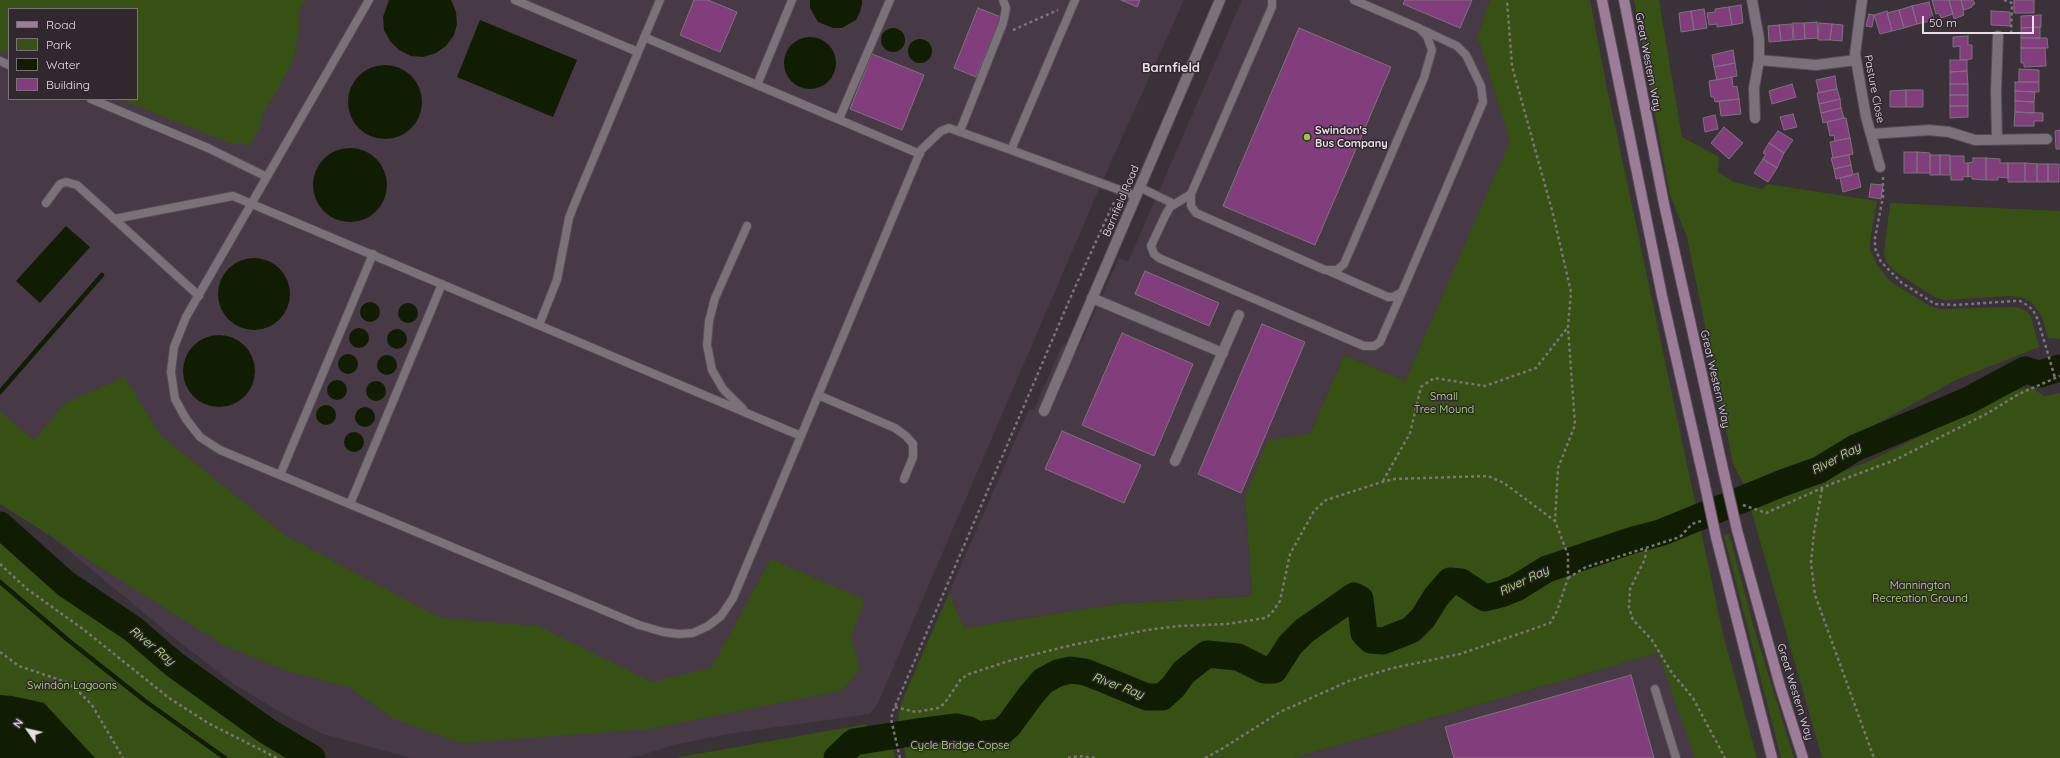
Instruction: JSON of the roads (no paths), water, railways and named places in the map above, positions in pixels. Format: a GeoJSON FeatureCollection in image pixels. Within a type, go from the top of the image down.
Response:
{"type":"FeatureCollection","features":[{"type":"Feature","properties":{"kind":"main road"},"geometry":{"type":"LineString","coordinates":[[1602,0],[1662,296],[1716,537],[1772,758]]}},
{"type":"Feature","properties":{"kind":"main road","name":"Great Western Way"},"geometry":{"type":"LineString","coordinates":[[1624,0],[1664,204],[1737,530],[1780,686],[1803,758]]}},
{"type":"Feature","properties":{"kind":"street","name":"Barnfield Road"},"geometry":{"type":"LineString","coordinates":[[1044,411],[1220,0]]}},
{"type":"Feature","properties":{"kind":"street"},"geometry":{"type":"LineString","coordinates":[[1752,0],[1758,24],[1759,60],[1754,88],[1755,118]]}},
{"type":"Feature","properties":{"kind":"street","name":"Pasture Close"},"geometry":{"type":"LineString","coordinates":[[1862,0],[1856,44],[1856,60],[1862,100],[1880,167]]}},
{"type":"Feature","properties":{"kind":"street"},"geometry":{"type":"LineString","coordinates":[[1996,140],[1998,36]]}},
{"type":"Feature","properties":{"kind":"street"},"geometry":{"type":"LineString","coordinates":[[1759,60],[1816,65],[1856,60]]}},
{"type":"Feature","properties":{"kind":"street","name":"Pasture Close"},"geometry":{"type":"LineString","coordinates":[[1871,134],[1913,130],[1936,130],[1949,132],[1975,140],[2047,139]]}},
{"type":"Feature","properties":{"kind":"street"},"geometry":{"type":"LineString","coordinates":[[1092,298],[1223,353]]}},
{"type":"Feature","properties":{"kind":"street"},"geometry":{"type":"LineString","coordinates":[[1175,461],[1239,316]]}},
{"type":"Feature","properties":{"kind":"lane"},"geometry":{"type":"LineString","coordinates":[[369,0],[186,317],[174,347],[171,372],[176,398],[186,419],[200,437],[220,450],[639,625],[663,632],[693,633],[708,626],[721,616],[733,598],[920,154],[941,131],[949,128],[960,131],[1119,190],[1137,192],[1174,204]]}},
{"type":"Feature","properties":{"kind":"lane"},"geometry":{"type":"LineString","coordinates":[[515,0],[638,52]]}},
{"type":"Feature","properties":{"kind":"lane"},"geometry":{"type":"LineString","coordinates":[[539,325],[557,280],[569,218],[660,0]]}},
{"type":"Feature","properties":{"kind":"lane"},"geometry":{"type":"LineString","coordinates":[[757,85],[792,0]]}},
{"type":"Feature","properties":{"kind":"lane"},"geometry":{"type":"LineString","coordinates":[[839,119],[890,0]]}},
{"type":"Feature","properties":{"kind":"lane"},"geometry":{"type":"LineString","coordinates":[[960,131],[1003,23],[1006,8],[1003,0]]}},
{"type":"Feature","properties":{"kind":"lane"},"geometry":{"type":"LineString","coordinates":[[1272,0],[1272,7],[1191,194],[1190,206],[1196,213],[1388,297],[1393,297],[1402,292]]}},
{"type":"Feature","properties":{"kind":"lane"},"geometry":{"type":"LineString","coordinates":[[1191,194],[1174,204],[1165,216],[1151,246],[1154,254],[1159,258],[1364,346],[1374,346],[1380,342],[1483,102],[1481,86],[1466,55],[1457,46],[1354,0]]}},
{"type":"Feature","properties":{"kind":"lane"},"geometry":{"type":"LineString","coordinates":[[1011,150],[1075,1]]}},
{"type":"Feature","properties":{"kind":"lane"},"geometry":{"type":"LineString","coordinates":[[1325,270],[1337,270],[1344,264],[1424,78],[1432,50],[1427,36],[1418,28]]}},
{"type":"Feature","properties":{"kind":"lane"},"geometry":{"type":"LineString","coordinates":[[644,37],[920,154]]}},
{"type":"Feature","properties":{"kind":"lane"},"geometry":{"type":"LineString","coordinates":[[93,100],[208,148],[267,177]]}},
{"type":"Feature","properties":{"kind":"lane"},"geometry":{"type":"LineString","coordinates":[[46,203],[54,190],[60,184],[66,182],[77,185],[198,296]]}},
{"type":"Feature","properties":{"kind":"lane"},"geometry":{"type":"LineString","coordinates":[[114,219],[233,196],[801,436]]}},
{"type":"Feature","properties":{"kind":"lane"},"geometry":{"type":"LineString","coordinates":[[747,412],[723,389],[712,370],[707,345],[709,321],[715,298],[748,226]]}},
{"type":"Feature","properties":{"kind":"lane"},"geometry":{"type":"LineString","coordinates":[[280,475],[372,254]]}},
{"type":"Feature","properties":{"kind":"lane"},"geometry":{"type":"LineString","coordinates":[[350,504],[442,284]]}},
{"type":"Feature","properties":{"kind":"lane"},"geometry":{"type":"LineString","coordinates":[[818,395],[894,428],[906,436],[912,444],[913,457],[904,479]]}},
{"type":"Feature","properties":{"kind":"lane"},"geometry":{"type":"LineString","coordinates":[[1655,689],[1676,758]]}},
{"type":"Feature","properties":{"kind":"water"},"geometry":{"type":"Polygon","coordinates":[[[389,0],[451,0],[456,12],[457,24],[454,35],[446,46],[436,53],[423,57],[411,56],[399,50],[390,41],[384,30],[383,17],[389,0]]]}},
{"type":"Feature","properties":{"kind":"water"},"geometry":{"type":"Polygon","coordinates":[[[810,0],[862,0],[862,4],[856,20],[842,28],[833,28],[818,22],[810,8],[810,0]]]}},
{"type":"Feature","properties":{"kind":"water"},"geometry":{"type":"Polygon","coordinates":[[[480,20],[577,60],[553,117],[457,77],[480,20]]]}},
{"type":"Feature","properties":{"kind":"water"},"geometry":{"type":"Polygon","coordinates":[[[893,28],[901,32],[905,40],[901,48],[893,52],[885,48],[881,40],[885,32],[893,28]]]}},
{"type":"Feature","properties":{"kind":"water"},"geometry":{"type":"Polygon","coordinates":[[[805,37],[815,37],[824,41],[832,49],[836,58],[836,68],[832,77],[824,85],[815,89],[805,89],[796,85],[788,77],[784,68],[784,58],[788,49],[796,41],[805,37]]]}},
{"type":"Feature","properties":{"kind":"water"},"geometry":{"type":"Polygon","coordinates":[[[920,39],[928,43],[932,51],[928,59],[920,63],[912,59],[908,51],[912,43],[920,39]]]}},
{"type":"Feature","properties":{"kind":"water"},"geometry":{"type":"Polygon","coordinates":[[[385,65],[406,71],[416,81],[422,102],[416,123],[406,133],[385,139],[364,133],[354,123],[348,102],[354,81],[364,71],[385,65]]]}},
{"type":"Feature","properties":{"kind":"water"},"geometry":{"type":"Polygon","coordinates":[[[350,148],[371,154],[381,164],[387,185],[381,206],[371,216],[350,222],[329,216],[319,206],[313,185],[319,164],[329,154],[350,148]]]}},
{"type":"Feature","properties":{"kind":"water"},"geometry":{"type":"Polygon","coordinates":[[[66,226],[90,247],[40,303],[16,281],[66,226]]]}},
{"type":"Feature","properties":{"kind":"water"},"geometry":{"type":"Polygon","coordinates":[[[254,258],[274,264],[284,274],[290,294],[284,314],[274,324],[254,330],[234,324],[224,314],[218,294],[224,274],[234,264],[254,258]]]}},
{"type":"Feature","properties":{"kind":"water"},"geometry":{"type":"Polygon","coordinates":[[[370,302],[377,305],[380,312],[377,319],[370,322],[363,319],[360,312],[363,305],[370,302]]]}},
{"type":"Feature","properties":{"kind":"water"},"geometry":{"type":"Polygon","coordinates":[[[408,303],[415,306],[418,313],[415,320],[408,323],[401,320],[398,313],[401,306],[408,303]]]}},
{"type":"Feature","properties":{"kind":"water"},"geometry":{"type":"Polygon","coordinates":[[[359,328],[366,331],[369,338],[366,345],[359,348],[352,345],[349,338],[352,331],[359,328]]]}},
{"type":"Feature","properties":{"kind":"water"},"geometry":{"type":"Polygon","coordinates":[[[397,329],[404,332],[407,339],[404,346],[397,349],[390,346],[387,339],[390,332],[397,329]]]}},
{"type":"Feature","properties":{"kind":"water"},"geometry":{"type":"Polygon","coordinates":[[[219,335],[239,341],[249,351],[255,371],[249,391],[239,401],[219,407],[199,401],[189,391],[183,371],[189,351],[199,341],[219,335]]]}},
{"type":"Feature","properties":{"kind":"water"},"geometry":{"type":"Polygon","coordinates":[[[348,354],[355,357],[358,364],[355,371],[348,374],[341,371],[338,364],[341,357],[348,354]]]}},
{"type":"Feature","properties":{"kind":"water"},"geometry":{"type":"Polygon","coordinates":[[[387,355],[394,358],[397,365],[394,372],[387,375],[380,372],[377,365],[380,358],[387,355]]]}},
{"type":"Feature","properties":{"kind":"water"},"geometry":{"type":"Polygon","coordinates":[[[337,380],[344,383],[347,390],[344,397],[337,400],[330,397],[327,390],[330,383],[337,380]]]}},
{"type":"Feature","properties":{"kind":"water"},"geometry":{"type":"Polygon","coordinates":[[[376,381],[383,384],[386,391],[383,398],[376,401],[369,398],[366,391],[369,384],[376,381]]]}},
{"type":"Feature","properties":{"kind":"water"},"geometry":{"type":"Polygon","coordinates":[[[326,405],[333,408],[336,415],[333,422],[326,425],[319,422],[316,415],[319,408],[326,405]]]}},
{"type":"Feature","properties":{"kind":"water"},"geometry":{"type":"Polygon","coordinates":[[[365,407],[372,410],[375,417],[372,424],[365,427],[358,424],[355,417],[358,410],[365,407]]]}},
{"type":"Feature","properties":{"kind":"water"},"geometry":{"type":"Polygon","coordinates":[[[354,432],[361,435],[364,442],[361,449],[354,452],[347,449],[344,442],[347,435],[354,432]]]}},
{"type":"Feature","properties":{"kind":"water"},"geometry":{"type":"Polygon","coordinates":[[[0,695],[44,703],[95,758],[0,758],[0,695]]]}},
{"type":"Feature","properties":{"kind":"waterway"},"geometry":{"type":"LineString","coordinates":[[0,392],[102,275]]}},
{"type":"Feature","properties":{"kind":"waterway","name":"River Ray"},"geometry":{"type":"LineString","coordinates":[[837,758],[854,742],[917,732],[956,727],[969,730],[978,735],[1001,732],[1009,725],[1043,681],[1058,673],[1071,670],[1085,672],[1147,697],[1162,697],[1173,687],[1184,672],[1207,654],[1238,657],[1264,670],[1274,670],[1290,645],[1304,631],[1354,596],[1360,599],[1364,633],[1371,640],[1383,641],[1411,630],[1423,618],[1436,597],[1450,581],[1461,582],[1485,598],[1501,594],[1516,588],[1547,569],[1633,540],[1660,533],[1785,482],[1819,470],[1855,448],[1967,401],[2025,370],[2040,374],[2060,368]]}},
{"type":"Feature","properties":{"kind":"waterway","name":"River Ray"},"geometry":{"type":"LineString","coordinates":[[0,525],[66,584],[133,629],[175,665],[267,731],[312,758]]}},
{"type":"Feature","properties":{"kind":"waterway"},"geometry":{"type":"LineString","coordinates":[[0,582],[68,640],[145,701],[225,758]]}},
{"type":"Feature","properties":{"kind":"place","name":"Swindon's Bus Company"},"geometry":{"type":"Point","coordinates":[1307,137]}},
{"type":"Feature","properties":{"kind":"district","name":"Barnfield"},"geometry":{"type":"Point","coordinates":[1171,68]}},
{"type":"Feature","properties":{"kind":"park label","name":"Small Tree Mound"},"geometry":{"type":"Point","coordinates":[1444,403]}},
{"type":"Feature","properties":{"kind":"park label","name":"Mannington Recreation Ground"},"geometry":{"type":"Point","coordinates":[1920,592]}},
{"type":"Feature","properties":{"kind":"park label","name":"Swindon Lagoons"},"geometry":{"type":"Point","coordinates":[72,686]}},
{"type":"Feature","properties":{"kind":"park label","name":"Cycle Bridge Copse"},"geometry":{"type":"Point","coordinates":[960,746]}}]}
